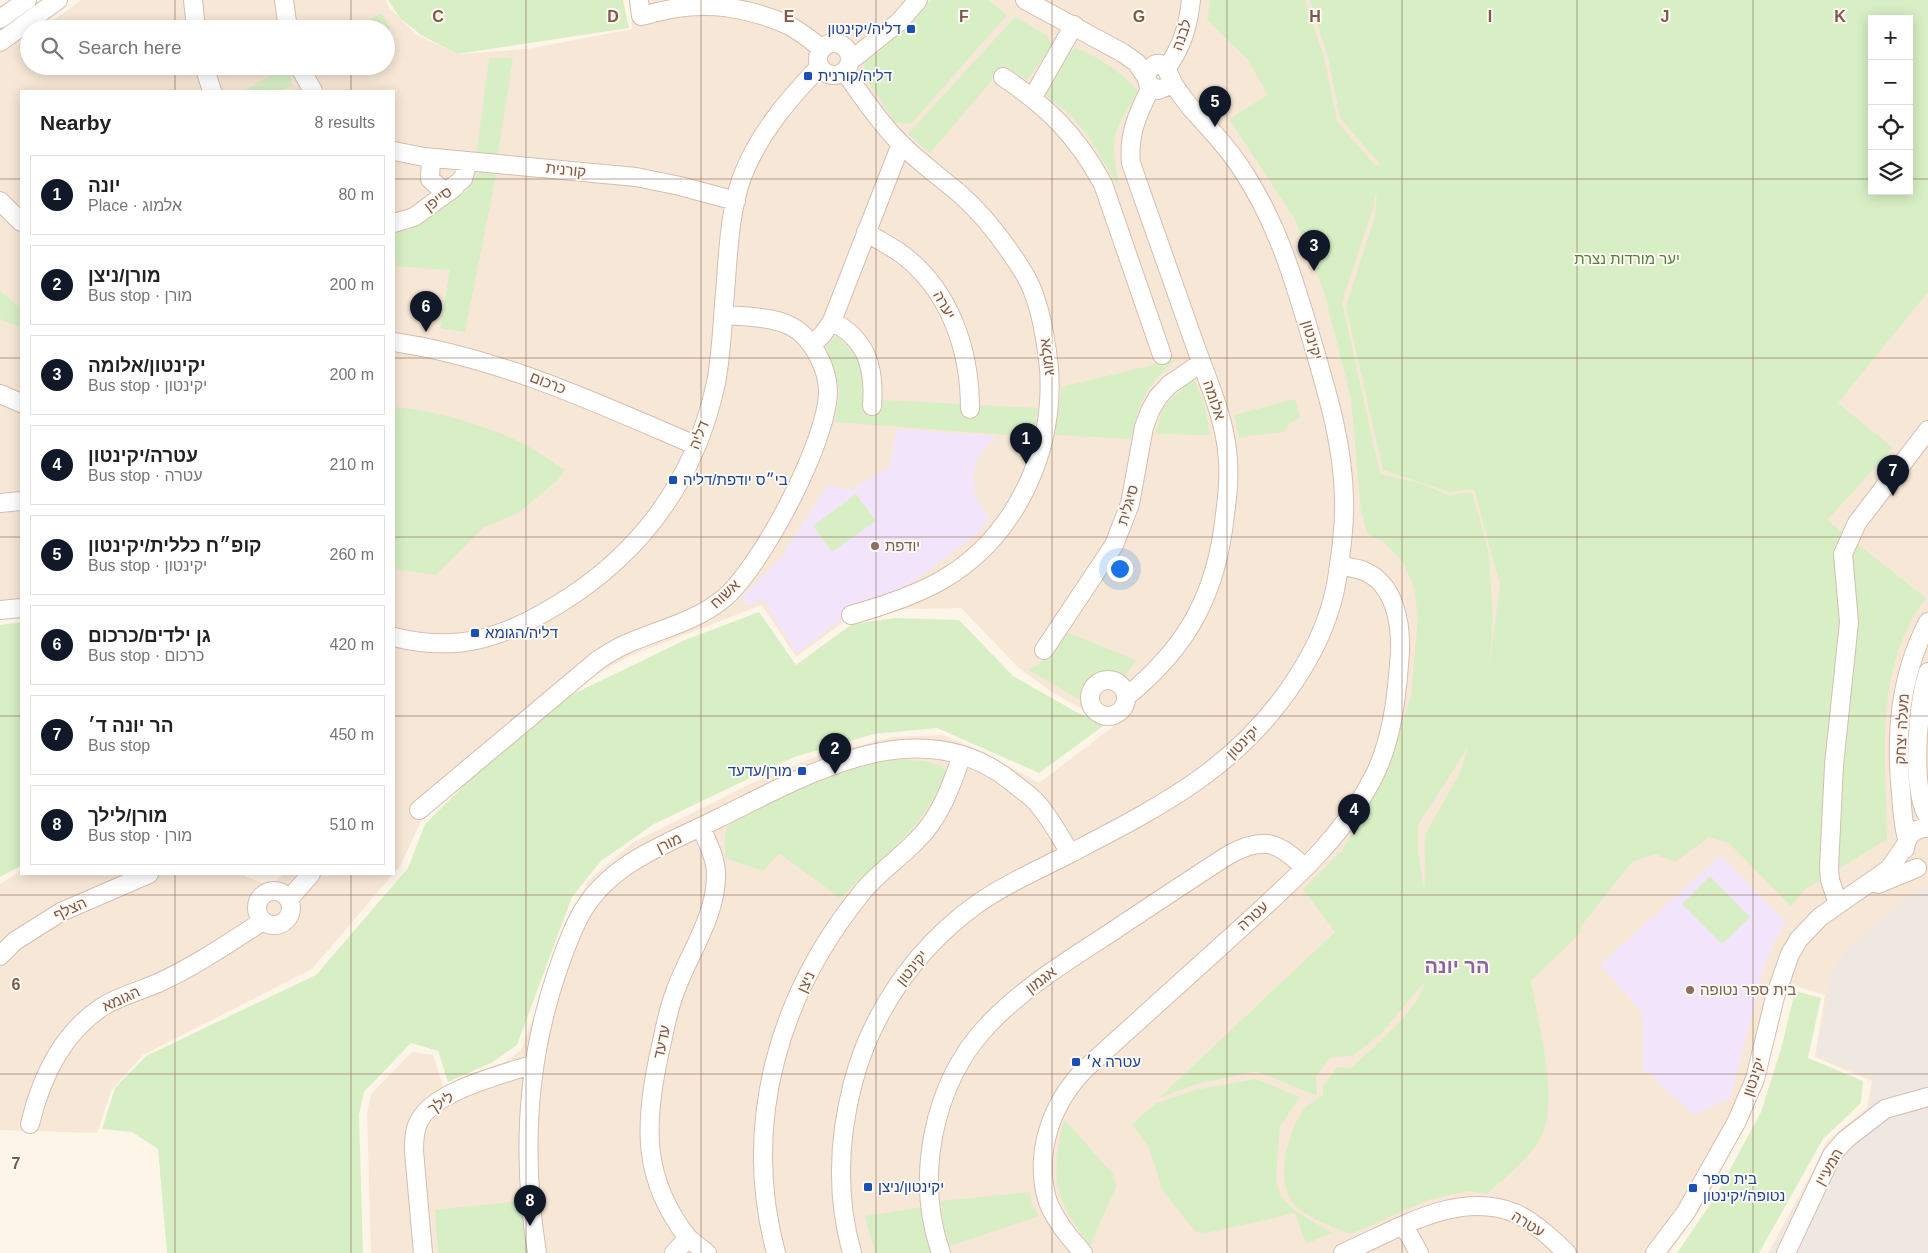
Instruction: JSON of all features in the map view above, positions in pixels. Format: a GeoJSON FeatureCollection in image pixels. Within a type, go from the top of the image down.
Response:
{"type":"FeatureCollection","features":[{"type":"Feature","properties":{"kind":"street"},"geometry":{"type":"LineString","coordinates":[[0,19],[27,0]]}},
{"type":"Feature","properties":{"kind":"street"},"geometry":{"type":"LineString","coordinates":[[30,20],[58,0]]}},
{"type":"Feature","properties":{"kind":"street"},"geometry":{"type":"LineString","coordinates":[[193,0],[195,20]]}},
{"type":"Feature","properties":{"kind":"street"},"geometry":{"type":"LineString","coordinates":[[284,0],[287,20]]}},
{"type":"Feature","properties":{"kind":"street"},"geometry":{"type":"LineString","coordinates":[[639,0],[642,16],[679,8],[728,4],[787,24],[821,58],[824,72],[833,75],[847,66],[899,22],[918,0]]}},
{"type":"Feature","properties":{"kind":"street"},"geometry":{"type":"LineString","coordinates":[[821,58],[830,44],[840,45],[866,33],[888,17],[904,0]]}},
{"type":"Feature","properties":{"kind":"street"},"geometry":{"type":"LineString","coordinates":[[1025,0],[1074,25],[1159,78]]}},
{"type":"Feature","properties":{"kind":"street","name":"לבנה"},"geometry":{"type":"LineString","coordinates":[[1159,78],[1182,45],[1188,28],[1191,0]]}},
{"type":"Feature","properties":{"kind":"street"},"geometry":{"type":"LineString","coordinates":[[1033,97],[1074,25]]}},
{"type":"Feature","properties":{"kind":"street"},"geometry":{"type":"LineString","coordinates":[[0,42],[20,28]]}},
{"type":"Feature","properties":{"kind":"street"},"geometry":{"type":"LineString","coordinates":[[840,45],[848,52],[847,66]]}},
{"type":"Feature","properties":{"kind":"street","name":"דליה"},"geometry":{"type":"LineString","coordinates":[[395,637],[424,642],[450,643],[492,637],[526,624],[570,597],[614,564],[653,523],[670,496],[695,445],[709,409],[716,382],[736,201],[749,162],[773,119],[821,58]]}},
{"type":"Feature","properties":{"kind":"street","name":"אלמוג"},"geometry":{"type":"LineString","coordinates":[[847,66],[879,120],[901,144],[962,196],[986,220],[1024,273],[1044,330],[1050,391],[1041,452],[1012,516],[994,538],[944,579],[916,594],[851,615]]}},
{"type":"Feature","properties":{"kind":"street"},"geometry":{"type":"LineString","coordinates":[[207,75],[212,90]]}},
{"type":"Feature","properties":{"kind":"street"},"geometry":{"type":"LineString","coordinates":[[304,75],[312,90]]}},
{"type":"Feature","properties":{"kind":"street"},"geometry":{"type":"LineString","coordinates":[[1003,77],[1033,97],[1071,134],[1089,159],[1103,184],[1162,355]]}},
{"type":"Feature","properties":{"kind":"street","name":"יקינטון"},"geometry":{"type":"LineString","coordinates":[[852,1253],[842,1205],[841,1141],[856,1072],[878,1020],[902,978],[948,928],[975,906],[1010,884],[1196,784],[1235,752],[1281,701],[1315,647],[1336,584],[1344,541],[1344,498],[1338,441],[1329,399],[1290,267],[1272,221],[1238,164],[1186,101],[1159,78]]}},
{"type":"Feature","properties":{"kind":"street","name":"אלומה"},"geometry":{"type":"LineString","coordinates":[[1126,697],[1150,676],[1182,640],[1199,612],[1217,565],[1226,505],[1227,450],[1223,428],[1131,163],[1130,136],[1136,117],[1159,78]]}},
{"type":"Feature","properties":{"kind":"street"},"geometry":{"type":"LineString","coordinates":[[812,345],[832,321],[901,144]]}},
{"type":"Feature","properties":{"kind":"street","name":"קורנית"},"geometry":{"type":"LineString","coordinates":[[395,151],[430,158],[636,177],[680,186],[736,201]]}},
{"type":"Feature","properties":{"kind":"street","name":"סייפן"},"geometry":{"type":"LineString","coordinates":[[419,213],[430,202],[430,158]]}},
{"type":"Feature","properties":{"kind":"street","name":"סייפן"},"geometry":{"type":"LineString","coordinates":[[395,223],[406,220],[419,213],[456,186],[462,179],[468,161]]}},
{"type":"Feature","properties":{"kind":"street","name":"סייפן"},"geometry":{"type":"LineString","coordinates":[[430,179],[441,189],[448,190],[456,186]]}},
{"type":"Feature","properties":{"kind":"street"},"geometry":{"type":"LineString","coordinates":[[0,201],[20,221]]}},
{"type":"Feature","properties":{"kind":"street","name":"יערה"},"geometry":{"type":"LineString","coordinates":[[866,232],[898,252],[918,268],[936,288],[960,337],[967,366],[970,409]]}},
{"type":"Feature","properties":{"kind":"street","name":"אשוח"},"geometry":{"type":"LineString","coordinates":[[418,810],[598,660],[622,646],[710,609],[725,598],[765,547],[804,471],[827,404],[828,387],[822,362],[812,345],[799,331],[782,324],[723,314]]}},
{"type":"Feature","properties":{"kind":"street"},"geometry":{"type":"LineString","coordinates":[[832,321],[855,337],[866,354],[872,372],[872,406]]}},
{"type":"Feature","properties":{"kind":"street","name":"כרכום"},"geometry":{"type":"LineString","coordinates":[[395,342],[434,348],[532,376],[695,445]]}},
{"type":"Feature","properties":{"kind":"street","name":"סיגלית"},"geometry":{"type":"LineString","coordinates":[[1044,650],[1114,545],[1130,504],[1144,427],[1150,411],[1158,397],[1169,385],[1201,363]]}},
{"type":"Feature","properties":{"kind":"street"},"geometry":{"type":"LineString","coordinates":[[0,394],[20,403]]}},
{"type":"Feature","properties":{"kind":"street"},"geometry":{"type":"LineString","coordinates":[[1840,903],[1830,880],[1829,868],[1834,765],[1849,622],[1843,554],[1857,523],[1928,430]]}},
{"type":"Feature","properties":{"kind":"street"},"geometry":{"type":"LineString","coordinates":[[0,503],[20,501]]}},
{"type":"Feature","properties":{"kind":"street","name":"עטרה"},"geometry":{"type":"LineString","coordinates":[[1083,1253],[1059,1221],[1048,1200],[1044,1179],[1044,1152],[1049,1125],[1057,1105],[1070,1084],[1085,1069],[1305,868],[1334,838],[1356,809],[1376,772],[1389,733],[1397,693],[1400,642],[1397,613],[1390,593],[1378,579],[1365,571],[1339,565]]}},
{"type":"Feature","properties":{"kind":"street"},"geometry":{"type":"LineString","coordinates":[[0,610],[20,608]]}},
{"type":"Feature","properties":{"kind":"street","name":"מעלה יצחק"},"geometry":{"type":"LineString","coordinates":[[1906,842],[1899,777],[1901,702],[1910,664],[1928,622]]}},
{"type":"Feature","properties":{"kind":"street","name":"מעלה יצחק"},"geometry":{"type":"LineString","coordinates":[[1928,672],[1921,704],[1918,738],[1921,795],[1928,817]]}},
{"type":"Feature","properties":{"kind":"street","name":"מורן"},"geometry":{"type":"LineString","coordinates":[[537,1253],[528,1154],[529,1108],[534,1064],[548,999],[567,942],[581,913],[594,895],[622,867],[794,782],[876,752],[910,748],[933,749],[962,755],[1000,772],[1035,800],[1052,823],[1070,853]]}},
{"type":"Feature","properties":{"kind":"street","name":"ניצן"},"geometry":{"type":"LineString","coordinates":[[776,1253],[765,1205],[762,1174],[763,1134],[773,1062],[787,1022],[823,948],[841,920],[866,888],[917,841],[937,815],[946,799],[962,755]]}},
{"type":"Feature","properties":{"kind":"street","name":"עדעד"},"geometry":{"type":"LineString","coordinates":[[701,827],[712,855],[716,874],[714,893],[707,915],[674,994],[648,1115],[649,1146],[660,1195],[672,1218],[688,1238],[707,1253]]}},
{"type":"Feature","properties":{"kind":"street"},"geometry":{"type":"LineString","coordinates":[[1924,870],[1910,862],[1905,853],[1906,842],[1918,829],[1928,828]]}},
{"type":"Feature","properties":{"kind":"street","name":"אגמון"},"geometry":{"type":"LineString","coordinates":[[941,1253],[934,1231],[929,1204],[928,1174],[931,1147],[939,1113],[951,1081],[965,1056],[985,1028],[1007,1006],[1044,976],[1230,854],[1248,845],[1262,842],[1275,845],[1289,853],[1305,868]]}},
{"type":"Feature","properties":{"kind":"street","name":"יקינטון"},"geometry":{"type":"LineString","coordinates":[[1655,1253],[1686,1212],[1737,1121],[1755,1079],[1775,997],[1790,954],[1809,927],[1889,869],[1906,842]]}},
{"type":"Feature","properties":{"kind":"street","name":"יקינטון"},"geometry":{"type":"LineString","coordinates":[[1840,903],[1924,870]]}},
{"type":"Feature","properties":{"kind":"street","name":"הצלף"},"geometry":{"type":"LineString","coordinates":[[0,956],[15,941],[61,912],[147,875]]}},
{"type":"Feature","properties":{"kind":"street"},"geometry":{"type":"LineString","coordinates":[[289,899],[310,875]]}},
{"type":"Feature","properties":{"kind":"street"},"geometry":{"type":"LineString","coordinates":[[280,891],[289,899],[291,910],[286,920],[274,925],[263,921],[257,911],[257,905],[263,894],[268,892],[280,891]]}},
{"type":"Feature","properties":{"kind":"street","name":"הגומא"},"geometry":{"type":"LineString","coordinates":[[30,1124],[37,1096],[46,1074],[71,1034],[87,1018],[103,1006],[184,970],[263,921]]}},
{"type":"Feature","properties":{"kind":"street","name":"לילך"},"geometry":{"type":"LineString","coordinates":[[423,1253],[414,1151],[414,1135],[418,1122],[426,1110],[441,1099],[534,1064]]}},
{"type":"Feature","properties":{"kind":"street","name":"המעיין"},"geometry":{"type":"LineString","coordinates":[[1786,1253],[1832,1155],[1845,1140],[1885,1109],[1928,1096]]}},
{"type":"Feature","properties":{"kind":"street","name":"עטרה"},"geometry":{"type":"LineString","coordinates":[[1343,1253],[1445,1210],[1480,1205],[1516,1214],[1535,1225],[1567,1253]]}},
{"type":"Feature","properties":{"kind":"street"},"geometry":{"type":"LineString","coordinates":[[1404,1226],[1419,1253]]}},
{"type":"Feature","properties":{"kind":"street"},"geometry":{"type":"LineString","coordinates":[[674,1253],[688,1238]]}},
{"type":"Feature","properties":{"kind":"shaded area"},"geometry":{"type":"Polygon","coordinates":[[[81,0],[386,0],[388,6],[417,35],[457,54],[527,49],[632,29],[630,0],[1928,0],[1928,1253],[1768,1253],[1827,1141],[1867,1108],[1872,1081],[1815,1057],[1825,995],[1789,984],[1735,1144],[1703,1205],[1669,1253],[371,1253],[367,1112],[371,1094],[412,1052],[433,1055],[444,1090],[503,1064],[521,1050],[573,912],[588,881],[632,843],[750,784],[820,755],[893,737],[943,735],[984,752],[1039,783],[1119,722],[1095,716],[1052,692],[1019,668],[961,608],[906,609],[849,618],[796,657],[762,605],[632,655],[570,689],[424,815],[400,866],[395,872],[395,90],[20,90],[20,611],[0,617],[0,50],[20,40],[20,75],[395,75],[395,20],[54,20],[81,0]]]}},
{"type":"Feature","properties":{"kind":"shaded area","name":"יודפת"},"geometry":{"type":"Polygon","coordinates":[[[896,429],[996,436],[980,454],[973,473],[975,494],[989,520],[977,534],[890,599],[856,610],[796,653],[764,600],[747,606],[742,597],[781,557],[828,485],[851,490],[890,466],[896,429]]]}},
{"type":"Feature","properties":{"kind":"shaded area","name":"בית ספר נטופה"},"geometry":{"type":"Polygon","coordinates":[[[1721,855],[1786,923],[1775,940],[1764,967],[1730,1098],[1694,1115],[1643,1069],[1642,1012],[1600,965],[1721,855]]]}},
{"type":"Feature","properties":{"kind":"shaded area"},"geometry":{"type":"Polygon","coordinates":[[[20,872],[20,875],[243,875],[270,886],[282,875],[392,875],[312,969],[143,1055],[111,1091],[97,1133],[0,1130],[0,884],[20,872]]]}},
{"type":"Feature","properties":{"kind":"shaded area"},"geometry":{"type":"Polygon","coordinates":[[[1928,888],[1928,1253],[1770,1253],[1829,1143],[1869,1109],[1874,1079],[1817,1055],[1832,971],[1849,947],[1910,895],[1928,888]]]}},
{"type":"Feature","properties":{"kind":"green space"},"geometry":{"type":"Polygon","coordinates":[[[388,0],[623,0],[629,28],[457,54],[421,35],[400,18],[388,0]]]}},
{"type":"Feature","properties":{"kind":"green space"},"geometry":{"type":"Polygon","coordinates":[[[932,0],[989,0],[1007,15],[911,124],[895,122],[863,74],[865,61],[883,49],[932,0]]]}},
{"type":"Feature","properties":{"kind":"green space","name":"יער מורדות נצרת"},"geometry":{"type":"Polygon","coordinates":[[[1210,0],[1305,0],[1324,57],[1337,121],[1374,164],[1378,166],[1379,163],[1340,118],[1328,57],[1310,0],[1928,0],[1928,292],[1838,403],[1893,448],[1827,520],[1926,598],[1909,625],[1897,654],[1890,684],[1886,714],[1885,745],[1887,839],[1803,891],[1791,906],[1729,843],[1709,837],[1675,862],[1655,854],[1632,862],[1581,926],[1580,933],[1531,981],[1548,1079],[1547,1117],[1543,1133],[1533,1150],[1487,1194],[1468,1191],[1431,1199],[1351,1234],[1312,1218],[1293,1203],[1285,1182],[1284,1170],[1288,1144],[1302,1112],[1323,1095],[1323,1086],[1337,1067],[1351,1068],[1394,1028],[1415,1003],[1425,981],[1380,1035],[1352,1056],[1331,1057],[1316,1076],[1317,1096],[1256,1071],[1193,1085],[1159,1098],[1335,932],[1303,889],[1342,851],[1382,782],[1411,697],[1418,617],[1414,588],[1404,564],[1384,542],[1367,534],[1361,510],[1351,399],[1324,292],[1294,218],[1229,119],[1268,95],[1248,60],[1207,20],[1210,0]],[[1377,187],[1374,205],[1342,302],[1380,474],[1423,484],[1448,495],[1472,492],[1489,553],[1493,621],[1489,668],[1500,585],[1474,489],[1449,492],[1383,470],[1346,307],[1375,216],[1377,187]],[[1468,747],[1418,825],[1418,853],[1424,889],[1426,833],[1461,771],[1468,747]]]}},
{"type":"Feature","properties":{"kind":"green space"},"geometry":{"type":"Polygon","coordinates":[[[382,13],[386,20],[368,20],[382,13]]]}},
{"type":"Feature","properties":{"kind":"green space"},"geometry":{"type":"Polygon","coordinates":[[[1015,17],[1048,36],[1052,46],[1027,80],[1004,66],[930,153],[908,134],[1015,17]]]}},
{"type":"Feature","properties":{"kind":"green space"},"geometry":{"type":"Polygon","coordinates":[[[1076,48],[1110,66],[1139,91],[1122,118],[1115,138],[1115,158],[1120,190],[1089,137],[1069,114],[1043,93],[1068,54],[1076,48]]]}},
{"type":"Feature","properties":{"kind":"green space"},"geometry":{"type":"Polygon","coordinates":[[[489,58],[513,58],[497,160],[476,157],[489,58]]]}},
{"type":"Feature","properties":{"kind":"green space"},"geometry":{"type":"Polygon","coordinates":[[[272,75],[289,75],[293,85],[283,90],[245,90],[272,75]]]}},
{"type":"Feature","properties":{"kind":"green space"},"geometry":{"type":"Polygon","coordinates":[[[479,171],[496,175],[465,332],[440,328],[450,270],[395,266],[395,232],[409,230],[466,191],[479,171]]]}},
{"type":"Feature","properties":{"kind":"green space"},"geometry":{"type":"Polygon","coordinates":[[[0,291],[20,307],[20,328],[0,319],[0,291]]]}},
{"type":"Feature","properties":{"kind":"green space"},"geometry":{"type":"Polygon","coordinates":[[[836,336],[850,350],[859,364],[864,380],[866,399],[1038,408],[1034,437],[835,422],[840,391],[826,347],[836,336]]]}},
{"type":"Feature","properties":{"kind":"green space"},"geometry":{"type":"Polygon","coordinates":[[[1177,359],[1151,385],[1141,404],[1131,439],[1055,435],[1062,387],[1177,359]]]}},
{"type":"Feature","properties":{"kind":"green space"},"geometry":{"type":"Polygon","coordinates":[[[1194,378],[1205,407],[1210,435],[1155,434],[1164,406],[1194,378]]]}},
{"type":"Feature","properties":{"kind":"green space"},"geometry":{"type":"Polygon","coordinates":[[[1295,399],[1300,418],[1290,423],[1284,432],[1239,437],[1234,415],[1295,399]]]}},
{"type":"Feature","properties":{"kind":"green space"},"geometry":{"type":"Polygon","coordinates":[[[395,407],[444,415],[496,431],[526,445],[565,470],[558,480],[518,513],[484,527],[436,575],[395,569],[395,407]]]}},
{"type":"Feature","properties":{"kind":"green space"},"geometry":{"type":"Polygon","coordinates":[[[856,494],[876,521],[832,552],[813,526],[856,494]]]}},
{"type":"Feature","properties":{"kind":"green space"},"geometry":{"type":"Polygon","coordinates":[[[759,612],[796,665],[852,624],[896,618],[959,620],[1013,676],[1080,714],[1106,724],[1039,773],[937,728],[874,734],[794,757],[654,824],[601,861],[572,897],[517,1045],[491,1063],[448,1082],[438,1051],[411,1043],[364,1092],[359,1115],[363,1253],[167,1253],[158,1149],[132,1132],[102,1129],[115,1088],[146,1056],[316,975],[408,868],[425,824],[490,760],[565,698],[685,640],[759,612]]]}},
{"type":"Feature","properties":{"kind":"green space"},"geometry":{"type":"Polygon","coordinates":[[[20,622],[20,867],[0,877],[0,625],[20,622]]]}},
{"type":"Feature","properties":{"kind":"green space"},"geometry":{"type":"Polygon","coordinates":[[[1068,633],[1136,660],[1124,678],[1107,672],[1095,675],[1086,684],[1080,700],[1029,670],[1049,657],[1068,633]]]}},
{"type":"Feature","properties":{"kind":"green space"},"geometry":{"type":"Polygon","coordinates":[[[893,760],[929,762],[942,767],[947,772],[927,809],[901,841],[840,898],[779,853],[763,871],[725,858],[725,833],[729,824],[815,780],[859,767],[893,760]]]}},
{"type":"Feature","properties":{"kind":"green space"},"geometry":{"type":"Polygon","coordinates":[[[1710,876],[1750,917],[1722,944],[1682,904],[1710,876]]]}},
{"type":"Feature","properties":{"kind":"green space"},"geometry":{"type":"Polygon","coordinates":[[[1795,991],[1821,998],[1808,1058],[1863,1081],[1861,1103],[1823,1139],[1759,1253],[1677,1253],[1714,1199],[1761,1112],[1781,1049],[1795,991]]]}},
{"type":"Feature","properties":{"kind":"green space"},"geometry":{"type":"Polygon","coordinates":[[[1255,1079],[1300,1097],[1280,1126],[1276,1179],[1280,1195],[1295,1211],[1332,1233],[1306,1244],[1295,1213],[1202,1234],[1195,1231],[1163,1191],[1149,1148],[1132,1124],[1155,1104],[1195,1090],[1255,1079]]]}},
{"type":"Feature","properties":{"kind":"green space"},"geometry":{"type":"Polygon","coordinates":[[[1064,1119],[1113,1174],[1116,1187],[1090,1246],[1068,1213],[1058,1187],[1056,1173],[1057,1158],[1064,1119]]]}},
{"type":"Feature","properties":{"kind":"green space"},"geometry":{"type":"Polygon","coordinates":[[[1029,1192],[1032,1204],[1039,1216],[950,1246],[942,1218],[941,1201],[1029,1192]]]}},
{"type":"Feature","properties":{"kind":"green space"},"geometry":{"type":"Polygon","coordinates":[[[520,1201],[528,1253],[438,1253],[435,1210],[520,1201]]]}},
{"type":"Feature","properties":{"kind":"green space"},"geometry":{"type":"Polygon","coordinates":[[[924,1207],[930,1253],[875,1253],[865,1216],[924,1207]]]}},
{"type":"Feature","properties":{"kind":"place","name":"דליה/יקינטון"},"geometry":{"type":"Point","coordinates":[911,29]}},
{"type":"Feature","properties":{"kind":"place","name":"דליה/קורנית"},"geometry":{"type":"Point","coordinates":[808,76]}},
{"type":"Feature","properties":{"kind":"place","name":"קופ״ח כללית/יקינטון"},"geometry":{"type":"Point","coordinates":[1215,127]}},
{"type":"Feature","properties":{"kind":"place","name":"יקינטון/אלומה"},"geometry":{"type":"Point","coordinates":[1314,271]}},
{"type":"Feature","properties":{"kind":"place","name":"גן ילדים/כרכום"},"geometry":{"type":"Point","coordinates":[426,332]}},
{"type":"Feature","properties":{"kind":"place","name":"יונה"},"geometry":{"type":"Point","coordinates":[1026,464]}},
{"type":"Feature","properties":{"kind":"place","name":"בי״ס יודפת/דליה"},"geometry":{"type":"Point","coordinates":[673,480]}},
{"type":"Feature","properties":{"kind":"place","name":"הר יונה ד׳"},"geometry":{"type":"Point","coordinates":[1893,496]}},
{"type":"Feature","properties":{"kind":"place","name":"יודפת"},"geometry":{"type":"Point","coordinates":[875,546]}},
{"type":"Feature","properties":{"kind":"place","name":"דליה/הגומא"},"geometry":{"type":"Point","coordinates":[475,633]}},
{"type":"Feature","properties":{"kind":"place","name":"מורן/עדעד"},"geometry":{"type":"Point","coordinates":[802,771]}},
{"type":"Feature","properties":{"kind":"place","name":"מורן/ניצן"},"geometry":{"type":"Point","coordinates":[835,774]}},
{"type":"Feature","properties":{"kind":"place","name":"עטרה/יקינטון"},"geometry":{"type":"Point","coordinates":[1354,835]}},
{"type":"Feature","properties":{"kind":"place","name":"בית ספר נטופה"},"geometry":{"type":"Point","coordinates":[1690,990]}},
{"type":"Feature","properties":{"kind":"place","name":"עטרה א׳"},"geometry":{"type":"Point","coordinates":[1076,1062]}},
{"type":"Feature","properties":{"kind":"place","name":"יקינטון/ניצן"},"geometry":{"type":"Point","coordinates":[868,1187]}},
{"type":"Feature","properties":{"kind":"place","name":"בית ספר נטופה/יקינטון"},"geometry":{"type":"Point","coordinates":[1693,1188]}},
{"type":"Feature","properties":{"kind":"place","name":"מורן/לילך"},"geometry":{"type":"Point","coordinates":[530,1226]}},
{"type":"Feature","properties":{"kind":"district","name":"הר יונה"},"geometry":{"type":"Point","coordinates":[1457,966]}}]}
